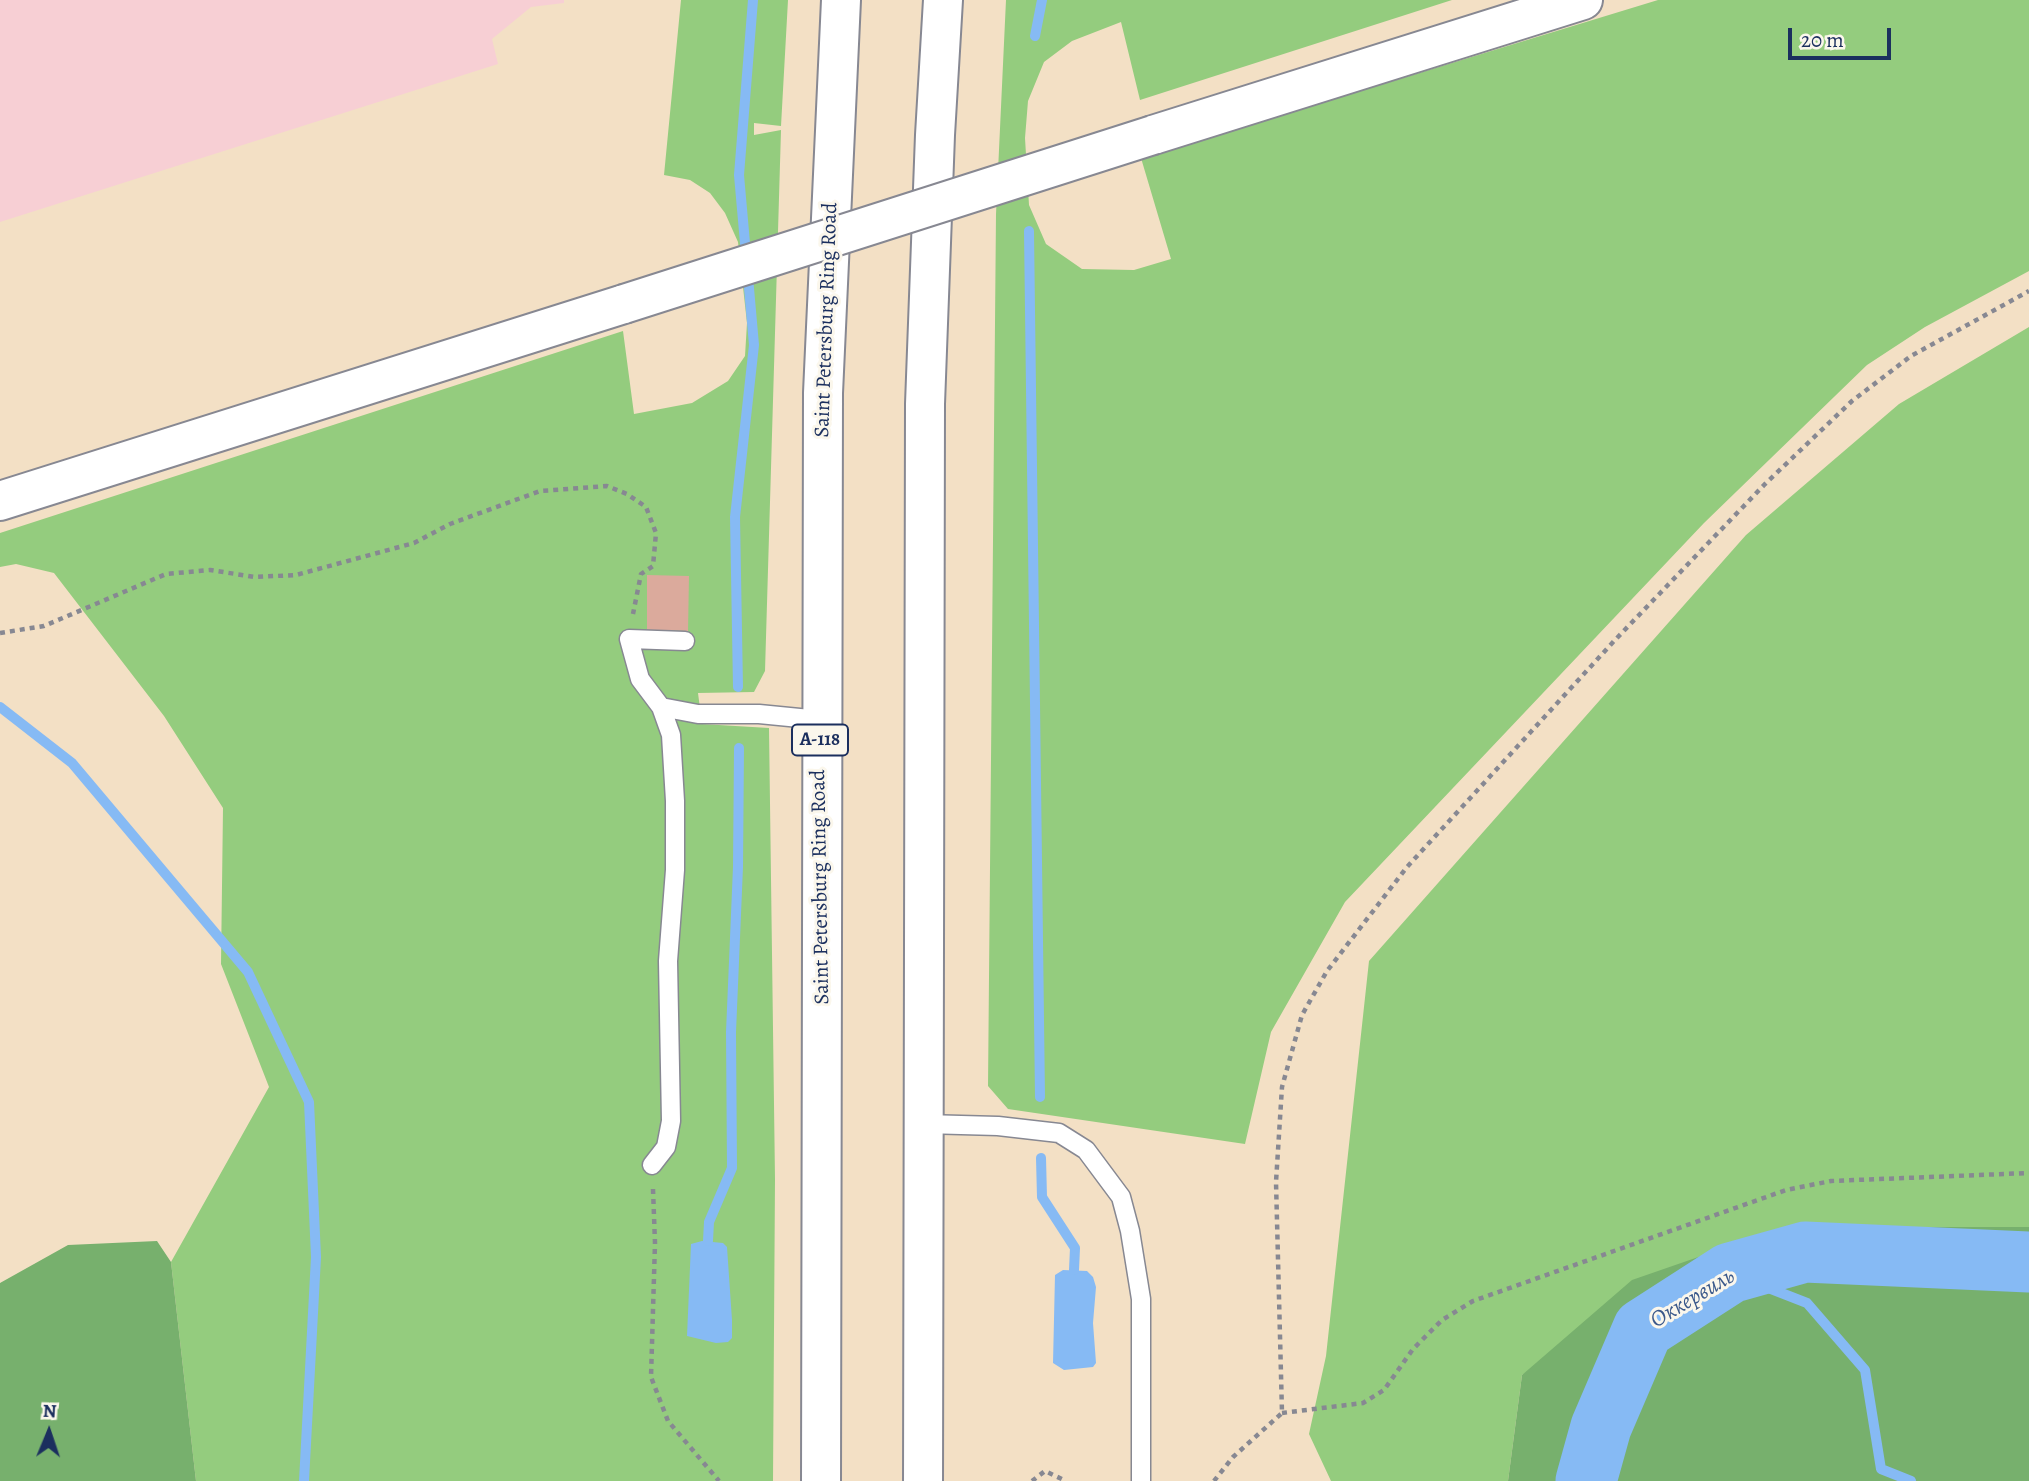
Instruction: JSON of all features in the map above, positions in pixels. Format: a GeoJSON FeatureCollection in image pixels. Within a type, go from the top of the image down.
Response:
{"type":"FeatureCollection","features":[{"type":"Feature","properties":{"kind":"main road","name":"Saint Petersburg Ring Road"},"geometry":{"type":"LineString","coordinates":[[821,1481],[823,1107],[820,720],[823,393],[833,124],[841,0]]}},
{"type":"Feature","properties":{"kind":"main road"},"geometry":{"type":"LineString","coordinates":[[923,1481],[922,707],[925,404],[934,135],[943,0]]}},
{"type":"Feature","properties":{"kind":"main road"},"geometry":{"type":"LineString","coordinates":[[0,501],[1583,0]]}},
{"type":"Feature","properties":{"kind":"lane"},"geometry":{"type":"LineString","coordinates":[[652,1165],[666,1147],[671,1121],[668,961],[675,870],[675,801],[671,735],[661,707],[640,679],[629,639],[685,641]]}},
{"type":"Feature","properties":{"kind":"lane"},"geometry":{"type":"LineString","coordinates":[[661,707],[698,714],[759,714],[820,720]]}},
{"type":"Feature","properties":{"kind":"lane"},"geometry":{"type":"LineString","coordinates":[[924,1124],[998,1126],[1059,1133],[1086,1150],[1121,1197],[1130,1231],[1141,1299],[1141,1481]]}},
{"type":"Feature","properties":{"kind":"path"},"geometry":{"type":"LineString","coordinates":[[1283,1413],[1276,1182],[1282,1087],[1302,1016],[1327,971],[1407,867],[1615,639],[1765,484],[1852,401],[1911,356],[2029,291]]}},
{"type":"Feature","properties":{"kind":"path"},"geometry":{"type":"LineString","coordinates":[[0,634],[44,626],[166,574],[210,570],[255,577],[296,575],[414,543],[450,524],[540,491],[607,486],[627,494],[646,507],[656,533],[653,566],[641,573],[629,639]]}},
{"type":"Feature","properties":{"kind":"path"},"geometry":{"type":"LineString","coordinates":[[652,1165],[655,1243],[651,1377],[667,1421],[719,1481]]}},
{"type":"Feature","properties":{"kind":"path"},"geometry":{"type":"LineString","coordinates":[[1214,1481],[1233,1457],[1283,1413],[1363,1403],[1384,1390],[1413,1349],[1442,1320],[1473,1301],[1786,1190],[1831,1181],[2029,1173]]}},
{"type":"Feature","properties":{"kind":"path"},"geometry":{"type":"LineString","coordinates":[[1032,1481],[1045,1471],[1066,1481]]}},
{"type":"Feature","properties":{"kind":"shaded area"},"geometry":{"type":"Polygon","coordinates":[[[0,0],[564,0],[564,3],[531,7],[492,39],[498,64],[0,222],[0,0]]]}},
{"type":"Feature","properties":{"kind":"green space"},"geometry":{"type":"Polygon","coordinates":[[[681,0],[788,0],[781,126],[754,123],[754,135],[781,130],[765,671],[754,692],[698,693],[702,724],[769,728],[775,1179],[773,1481],[196,1481],[171,1262],[269,1087],[221,964],[223,808],[164,716],[54,573],[16,564],[0,567],[0,533],[623,331],[634,414],[692,403],[728,381],[745,356],[747,323],[738,242],[725,213],[710,193],[690,180],[664,175],[681,0]]]}},
{"type":"Feature","properties":{"kind":"green space"},"geometry":{"type":"Polygon","coordinates":[[[1006,0],[1452,0],[1140,100],[1121,22],[1072,41],[1044,62],[1028,101],[1025,138],[1029,205],[1046,244],[1082,269],[1134,270],[1171,259],[1141,158],[1658,0],[2029,0],[2029,271],[1925,327],[1867,365],[1704,523],[1345,902],[1271,1032],[1245,1144],[1008,1109],[988,1086],[996,214],[1006,0]]]}},
{"type":"Feature","properties":{"kind":"green space"},"geometry":{"type":"Polygon","coordinates":[[[2029,327],[2029,1227],[1785,1227],[1522,1375],[1508,1481],[1331,1481],[1309,1434],[1326,1356],[1369,961],[1746,535],[1899,404],[2029,327]]]}},
{"type":"Feature","properties":{"kind":"green space"},"geometry":{"type":"Polygon","coordinates":[[[1785,1227],[2029,1227],[2029,1481],[1508,1481],[1522,1375],[1632,1280],[1785,1227]]]}},
{"type":"Feature","properties":{"kind":"green space"},"geometry":{"type":"Polygon","coordinates":[[[157,1241],[171,1262],[196,1481],[0,1481],[0,1283],[68,1245],[157,1241]]]}},
{"type":"Feature","properties":{"kind":"water"},"geometry":{"type":"Polygon","coordinates":[[[702,1241],[723,1243],[727,1247],[732,1320],[732,1338],[728,1342],[716,1343],[687,1336],[691,1244],[702,1241]]]}},
{"type":"Feature","properties":{"kind":"water"},"geometry":{"type":"Polygon","coordinates":[[[1063,1270],[1087,1271],[1093,1277],[1096,1287],[1093,1323],[1096,1363],[1093,1367],[1064,1370],[1053,1363],[1055,1275],[1063,1270]]]}},
{"type":"Feature","properties":{"kind":"building"},"geometry":{"type":"Polygon","coordinates":[[[647,575],[689,576],[688,631],[647,630],[647,575]]]}},
{"type":"Feature","properties":{"kind":"waterway"},"geometry":{"type":"LineString","coordinates":[[738,687],[735,517],[754,345],[739,175],[753,0]]}},
{"type":"Feature","properties":{"kind":"waterway"},"geometry":{"type":"LineString","coordinates":[[1035,36],[1042,0]]}},
{"type":"Feature","properties":{"kind":"waterway"},"geometry":{"type":"LineString","coordinates":[[1029,231],[1040,1097]]}},
{"type":"Feature","properties":{"kind":"waterway"},"geometry":{"type":"LineString","coordinates":[[0,707],[72,763],[248,972],[309,1102],[316,1257],[304,1481]]}},
{"type":"Feature","properties":{"kind":"waterway"},"geometry":{"type":"LineString","coordinates":[[708,1241],[709,1222],[732,1168],[731,1032],[738,867],[739,748]]}},
{"type":"Feature","properties":{"kind":"waterway"},"geometry":{"type":"LineString","coordinates":[[1041,1158],[1042,1197],[1075,1248],[1074,1270]]}},
{"type":"Feature","properties":{"kind":"waterway","name":"Оккервиль"},"geometry":{"type":"LineString","coordinates":[[1586,1481],[1601,1427],[1643,1329],[1730,1273],[1805,1252],[2029,1262]]}},
{"type":"Feature","properties":{"kind":"waterway"},"geometry":{"type":"LineString","coordinates":[[1730,1273],[1807,1303],[1865,1370],[1881,1469],[1911,1481]]}}]}
